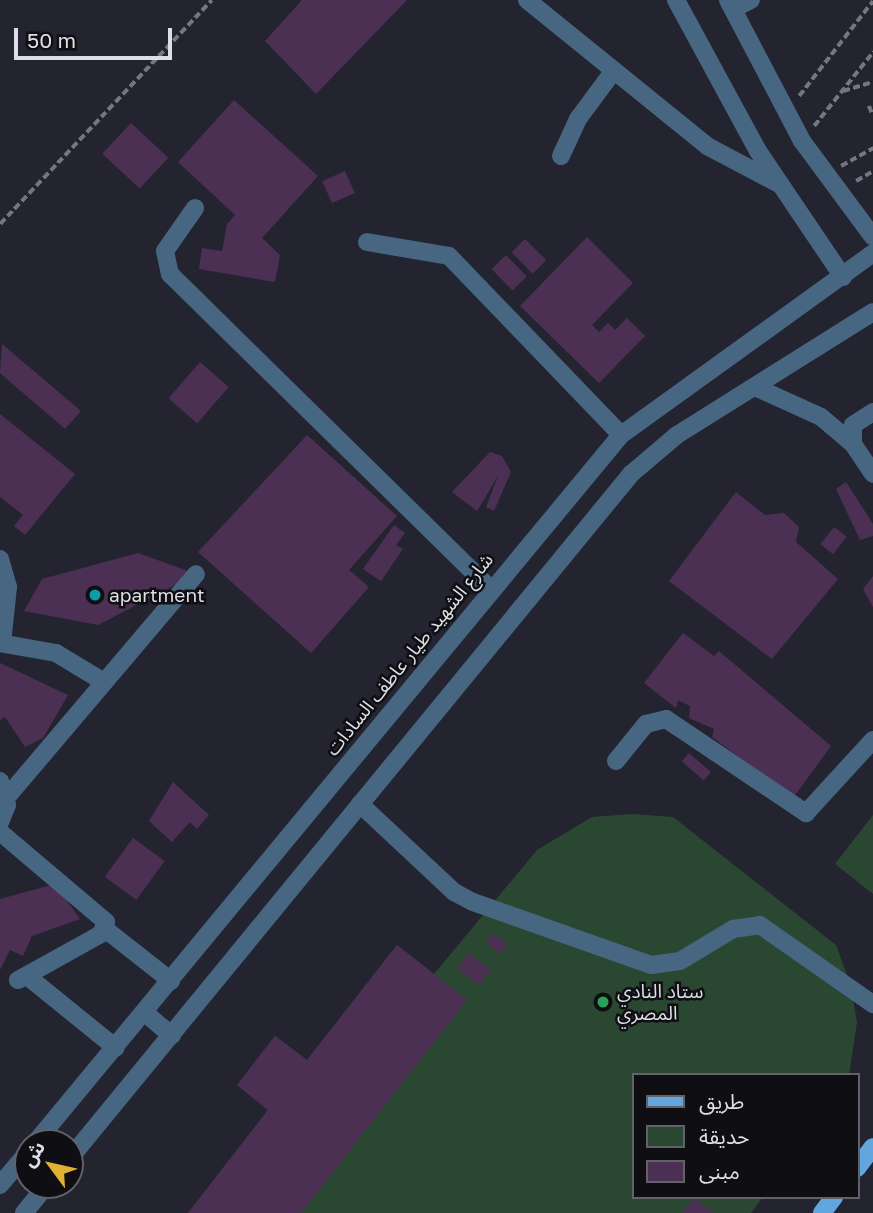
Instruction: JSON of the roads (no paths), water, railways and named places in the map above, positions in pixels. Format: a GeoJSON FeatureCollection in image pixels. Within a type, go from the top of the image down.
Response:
{"type":"FeatureCollection","features":[{"type":"Feature","properties":{"kind":"main road"},"geometry":{"type":"LineString","coordinates":[[859,1166],[872,1152]]}},
{"type":"Feature","properties":{"kind":"street"},"geometry":{"type":"LineString","coordinates":[[527,0],[612,73],[721,156],[779,184]]}},
{"type":"Feature","properties":{"kind":"street"},"geometry":{"type":"LineString","coordinates":[[676,0],[779,184],[844,277]]}},
{"type":"Feature","properties":{"kind":"street"},"geometry":{"type":"LineString","coordinates":[[751,0],[730,5],[802,141],[873,237]]}},
{"type":"Feature","properties":{"kind":"street"},"geometry":{"type":"LineString","coordinates":[[561,156],[578,119],[612,73]]}},
{"type":"Feature","properties":{"kind":"street"},"geometry":{"type":"LineString","coordinates":[[195,208],[165,251],[170,274],[490,588]]}},
{"type":"Feature","properties":{"kind":"street"},"geometry":{"type":"LineString","coordinates":[[367,242],[449,256],[621,435]]}},
{"type":"Feature","properties":{"kind":"street","name":"شارع الشهيد طيار عاطف السادات"},"geometry":{"type":"LineString","coordinates":[[47,1129],[145,1013],[490,588],[621,435],[844,277],[873,253]]}},
{"type":"Feature","properties":{"kind":"street"},"geometry":{"type":"LineString","coordinates":[[84,1141],[631,474],[677,435],[873,312]]}},
{"type":"Feature","properties":{"kind":"street"},"geometry":{"type":"LineString","coordinates":[[755,387],[807,408],[853,444],[873,474]]}},
{"type":"Feature","properties":{"kind":"street"},"geometry":{"type":"LineString","coordinates":[[853,444],[853,425],[873,412]]}},
{"type":"Feature","properties":{"kind":"street"},"geometry":{"type":"LineString","coordinates":[[0,559],[8,587],[1,643],[57,653],[104,682]]}},
{"type":"Feature","properties":{"kind":"street"},"geometry":{"type":"LineString","coordinates":[[0,822],[4,789],[104,682],[196,574]]}},
{"type":"Feature","properties":{"kind":"street"},"geometry":{"type":"LineString","coordinates":[[616,761],[646,724],[666,719],[806,813],[873,740]]}},
{"type":"Feature","properties":{"kind":"street"},"geometry":{"type":"LineString","coordinates":[[360,804],[454,892],[473,902],[651,965],[680,961],[733,929],[760,925],[873,1004]]}},
{"type":"Feature","properties":{"kind":"street"},"geometry":{"type":"LineString","coordinates":[[0,832],[100,912],[105,929],[171,981]]}},
{"type":"Feature","properties":{"kind":"street"},"geometry":{"type":"LineString","coordinates":[[105,929],[22,978],[116,1048]]}},
{"type":"Feature","properties":{"kind":"street"},"geometry":{"type":"LineString","coordinates":[[145,1013],[172,1035]]}},
{"type":"Feature","properties":{"kind":"street"},"geometry":{"type":"LineString","coordinates":[[0,1185],[14,1168]]}},
{"type":"Feature","properties":{"kind":"street"},"geometry":{"type":"LineString","coordinates":[[24,1213],[36,1199]]}},
{"type":"Feature","properties":{"kind":"place","name":"apartment"},"geometry":{"type":"Point","coordinates":[95,595]}},
{"type":"Feature","properties":{"kind":"place","name":"ستاد النادي المصري"},"geometry":{"type":"Point","coordinates":[603,1002]}}]}
